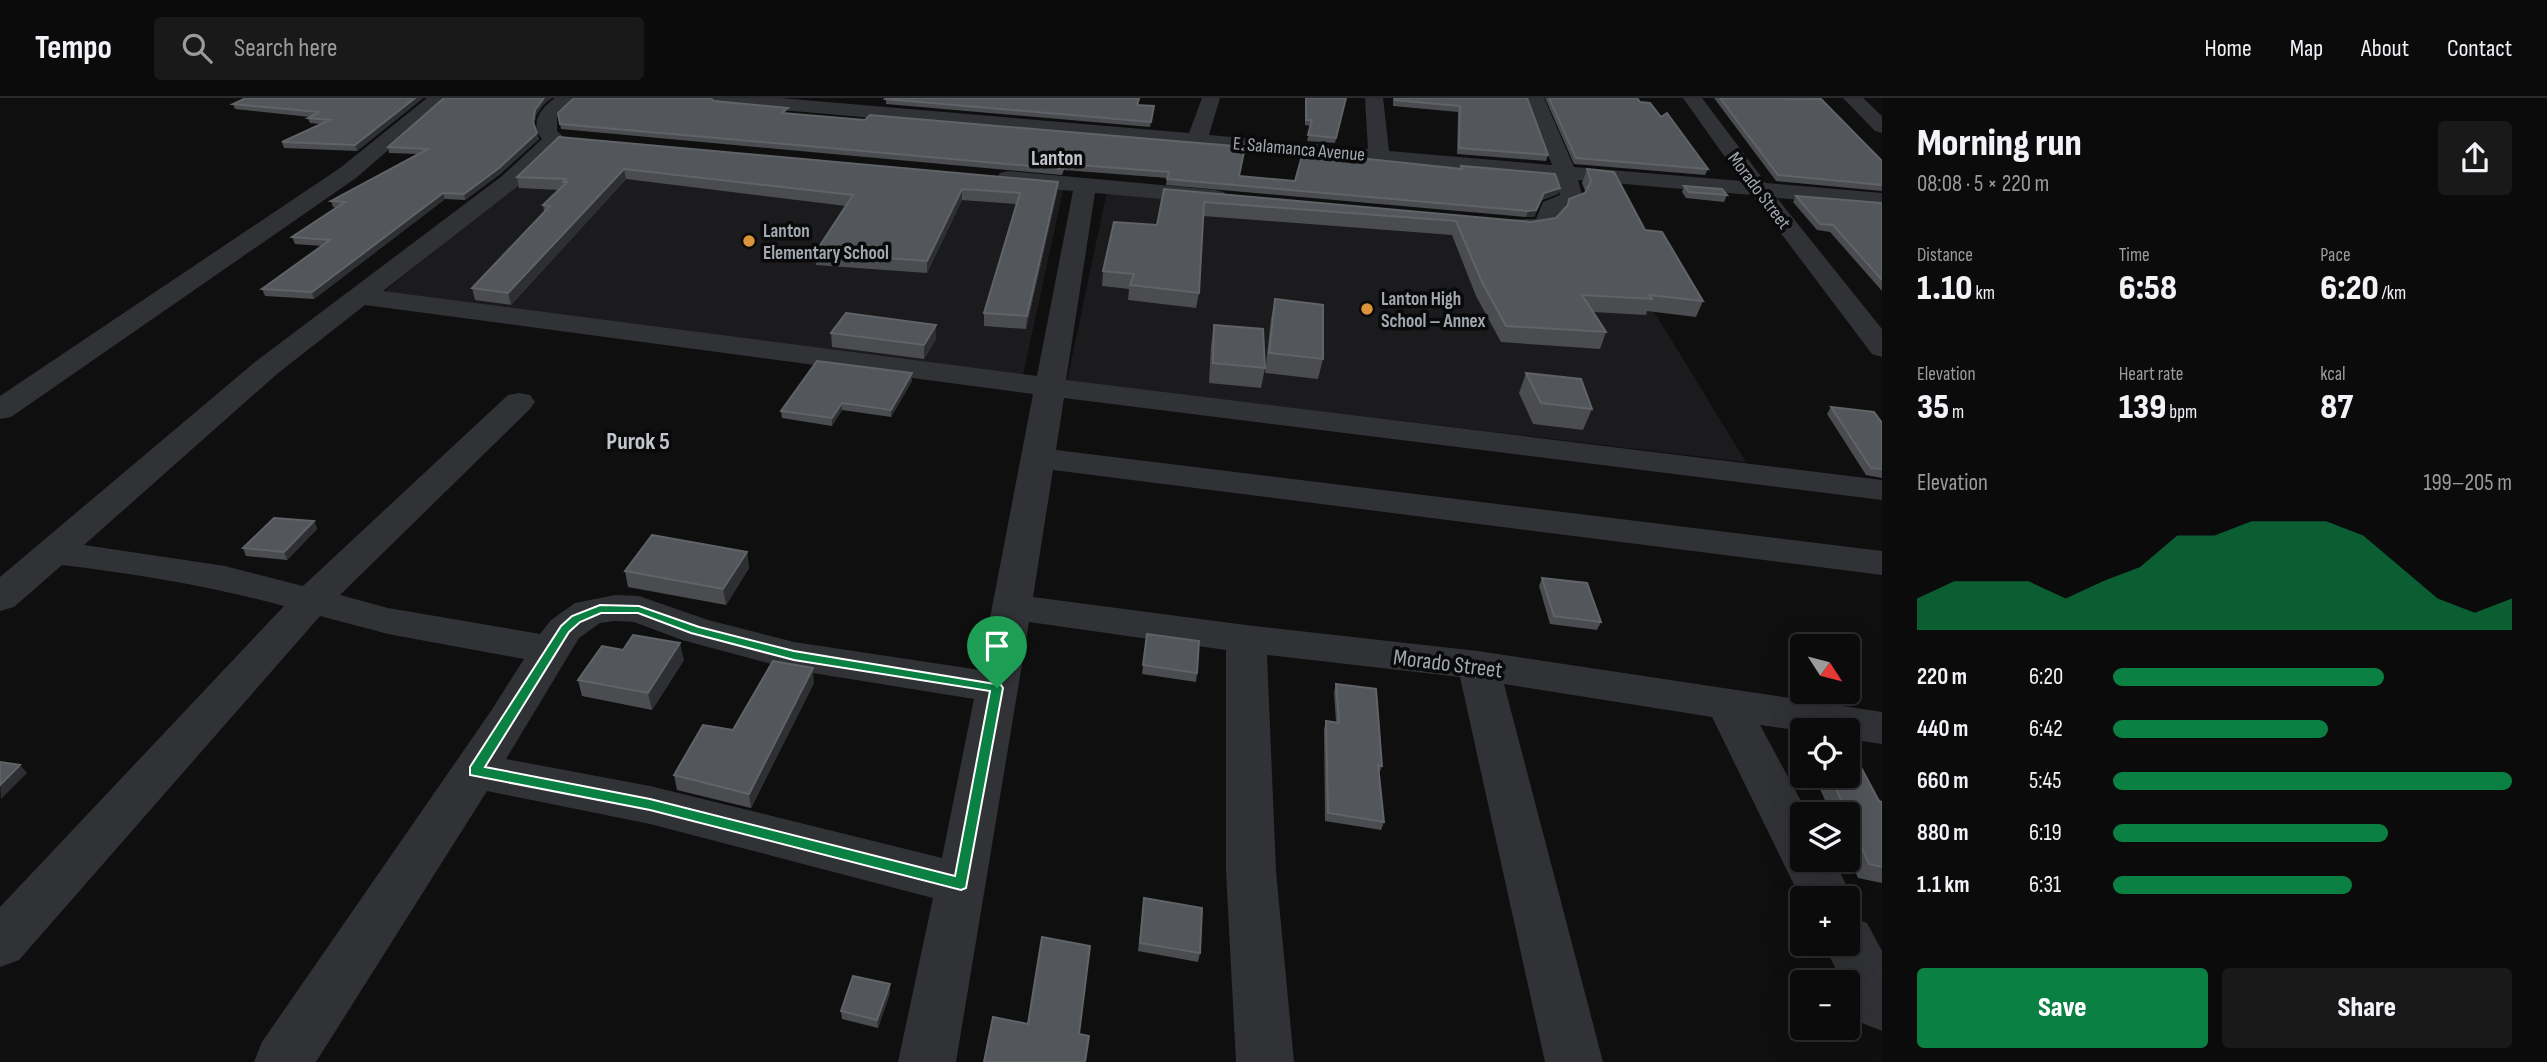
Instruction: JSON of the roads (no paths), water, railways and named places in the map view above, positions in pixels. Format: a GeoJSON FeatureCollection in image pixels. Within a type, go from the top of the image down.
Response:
{"type":"FeatureCollection","features":[{"type":"Feature","properties":{"kind":"street"},"geometry":{"type":"LineString","coordinates":[[0,410],[348,173],[439,98]]}},
{"type":"Feature","properties":{"kind":"street"},"geometry":{"type":"LineString","coordinates":[[0,598],[266,368],[569,139],[548,134],[545,121],[550,110],[569,98]]}},
{"type":"Feature","properties":{"kind":"street","name":"E. Salamanca Avenue"},"geometry":{"type":"LineString","coordinates":[[715,98],[893,105],[1038,126],[1882,200]]}},
{"type":"Feature","properties":{"kind":"street"},"geometry":{"type":"LineString","coordinates":[[1197,139],[1211,98]]}},
{"type":"Feature","properties":{"kind":"street"},"geometry":{"type":"LineString","coordinates":[[1374,98],[1379,155]]}},
{"type":"Feature","properties":{"kind":"street"},"geometry":{"type":"LineString","coordinates":[[1480,222],[1526,227],[1544,225],[1549,218],[1551,207],[1572,198],[1565,171],[1535,98]]}},
{"type":"Feature","properties":{"kind":"street","name":"Morado Street"},"geometry":{"type":"LineString","coordinates":[[1692,98],[1760,191],[1882,348]]}},
{"type":"Feature","properties":{"kind":"street"},"geometry":{"type":"LineString","coordinates":[[1852,98],[1882,127]]}},
{"type":"Feature","properties":{"kind":"street"},"geometry":{"type":"LineString","coordinates":[[1038,126],[1051,107]]}},
{"type":"Feature","properties":{"kind":"street"},"geometry":{"type":"LineString","coordinates":[[988,176],[1236,199]]}},
{"type":"Feature","properties":{"kind":"street"},"geometry":{"type":"LineString","coordinates":[[927,1062],[1039,458],[1085,185]]}},
{"type":"Feature","properties":{"kind":"street"},"geometry":{"type":"LineString","coordinates":[[358,296],[1051,387],[1882,490]]}},
{"type":"Feature","properties":{"kind":"street"},"geometry":{"type":"LineString","coordinates":[[0,944],[313,599],[519,402]]}},
{"type":"Feature","properties":{"kind":"street"},"geometry":{"type":"LineString","coordinates":[[1039,458],[1882,563]]}},
{"type":"Feature","properties":{"kind":"street"},"geometry":{"type":"LineString","coordinates":[[51,552],[197,573],[313,599],[388,621],[550,650]]}},
{"type":"Feature","properties":{"kind":"street","name":"Morado Street"},"geometry":{"type":"LineString","coordinates":[[1012,607],[1246,639],[1478,665],[1882,728]]}},
{"type":"Feature","properties":{"kind":"street"},"geometry":{"type":"LineString","coordinates":[[283,1062],[475,771],[550,650],[565,629],[589,612],[615,608],[639,609],[696,630],[794,656],[997,688]]}},
{"type":"Feature","properties":{"kind":"street"},"geometry":{"type":"LineString","coordinates":[[1246,639],[1251,871],[1265,1062]]}},
{"type":"Feature","properties":{"kind":"street"},"geometry":{"type":"LineString","coordinates":[[1478,665],[1574,1062]]}},
{"type":"Feature","properties":{"kind":"street"},"geometry":{"type":"LineString","coordinates":[[1727,703],[1790,826]]}},
{"type":"Feature","properties":{"kind":"street"},"geometry":{"type":"LineString","coordinates":[[475,771],[650,805],[961,884]]}},
{"type":"Feature","properties":{"kind":"street"},"geometry":{"type":"LineString","coordinates":[[1857,956],[1882,1005]]}},
{"type":"Feature","properties":{"kind":"place","name":"Lanton Elementary School"},"geometry":{"type":"Point","coordinates":[749,241]}},
{"type":"Feature","properties":{"kind":"place","name":"Lanton High School – Annex"},"geometry":{"type":"Point","coordinates":[1367,309]}},
{"type":"Feature","properties":{"kind":"district","name":"Lanton"},"geometry":{"type":"Point","coordinates":[1057,158]}},
{"type":"Feature","properties":{"kind":"district","name":"Purok 5"},"geometry":{"type":"Point","coordinates":[638,441]}}]}
